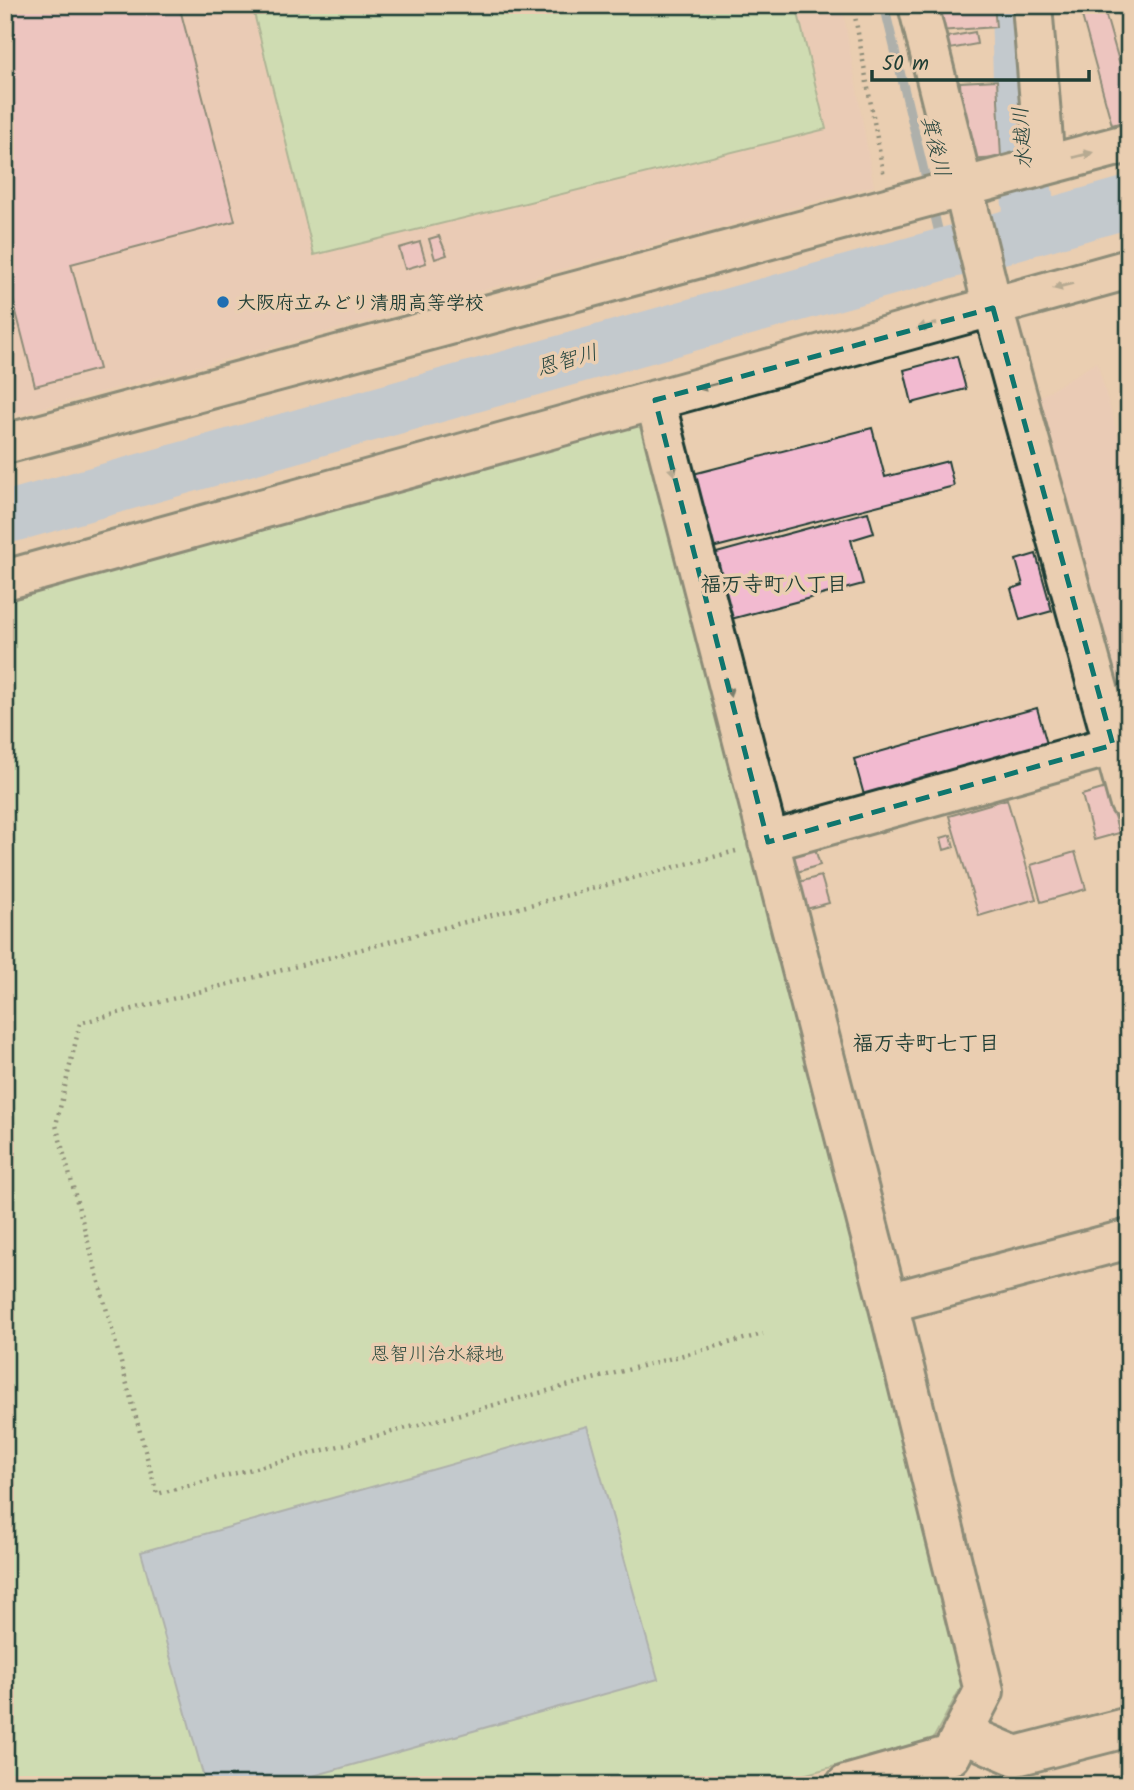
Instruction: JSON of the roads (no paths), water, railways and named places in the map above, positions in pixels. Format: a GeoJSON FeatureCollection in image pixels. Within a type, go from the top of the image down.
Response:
{"type":"FeatureCollection","features":[{"type":"Feature","properties":{"kind":"street"},"geometry":{"type":"LineString","coordinates":[[918,5],[992,303],[1121,743],[1129,801]]}},
{"type":"Feature","properties":{"kind":"street"},"geometry":{"type":"LineString","coordinates":[[1030,170],[1032,5]]}},
{"type":"Feature","properties":{"kind":"street"},"geometry":{"type":"LineString","coordinates":[[5,444],[890,208],[964,197],[1030,170],[1129,143]]}},
{"type":"Feature","properties":{"kind":"street"},"geometry":{"type":"LineString","coordinates":[[5,580],[655,400],[992,303],[1129,269]]}},
{"type":"Feature","properties":{"kind":"street"},"geometry":{"type":"LineString","coordinates":[[655,400],[888,1303],[984,1691],[951,1755],[846,1785]]}},
{"type":"Feature","properties":{"kind":"street"},"geometry":{"type":"LineString","coordinates":[[768,842],[1121,743]]}},
{"type":"Feature","properties":{"kind":"street"},"geometry":{"type":"LineString","coordinates":[[888,1303],[1129,1239]]}},
{"type":"Feature","properties":{"kind":"street"},"geometry":{"type":"LineString","coordinates":[[962,1733],[1016,1756],[1129,1727]]}},
{"type":"Feature","properties":{"kind":"water"},"geometry":{"type":"Polygon","coordinates":[[[587,1426],[658,1679],[281,1785],[206,1785],[141,1552],[587,1426]]]}},
{"type":"Feature","properties":{"kind":"waterway","name":"箕後川"},"geometry":{"type":"LineString","coordinates":[[884,5],[928,187]]}},
{"type":"Feature","properties":{"kind":"waterway","name":"水越川"},"geometry":{"type":"LineString","coordinates":[[1017,6],[1021,156],[1032,229]]}},
{"type":"Feature","properties":{"kind":"waterway","name":"恩智川"},"geometry":{"type":"LineString","coordinates":[[5,518],[1129,202]]}},
{"type":"Feature","properties":{"kind":"waterway","name":"箕後川"},"geometry":{"type":"LineString","coordinates":[[932,204],[944,254]]}},
{"type":"Feature","properties":{"kind":"place","name":"大阪府立みどり清朋高等学校"},"geometry":{"type":"Point","coordinates":[223,302]}},
{"type":"Feature","properties":{"kind":"district","name":"福万寺町八丁目"},"geometry":{"type":"Point","coordinates":[774,584]}},
{"type":"Feature","properties":{"kind":"district","name":"福万寺町七丁目"},"geometry":{"type":"Point","coordinates":[926,1043]}},
{"type":"Feature","properties":{"kind":"park label","name":"恩智川治水緑地"},"geometry":{"type":"Point","coordinates":[437,1353]}}]}
